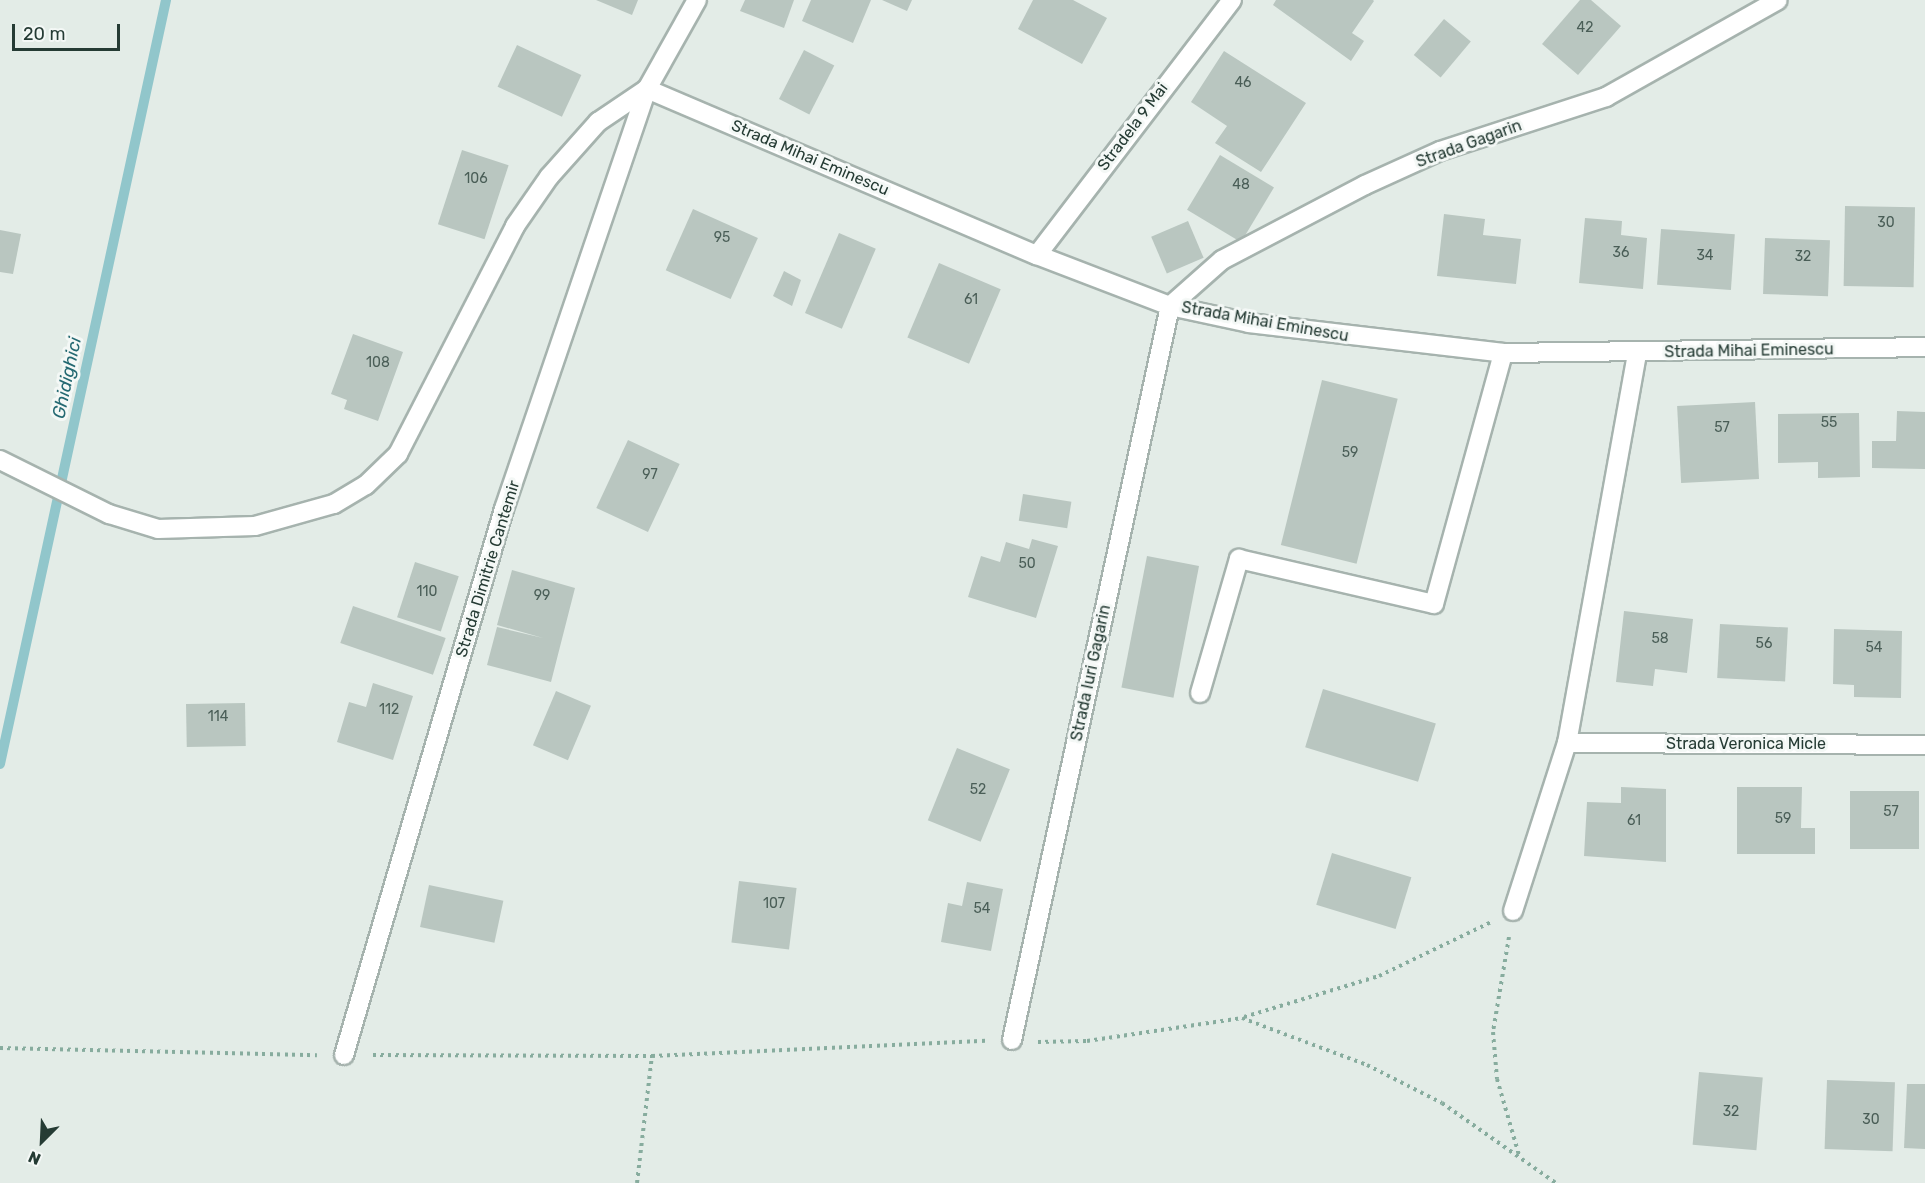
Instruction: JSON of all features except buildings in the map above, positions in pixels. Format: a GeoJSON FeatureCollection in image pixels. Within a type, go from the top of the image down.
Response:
{"type":"FeatureCollection","features":[{"type":"Feature","properties":{"kind":"street","name":"Strada Dimitrie Cantemir"},"geometry":{"type":"LineString","coordinates":[[344,1055],[504,509],[647,88],[697,0]]}},
{"type":"Feature","properties":{"kind":"street","name":"Stradela 9 Mai"},"geometry":{"type":"LineString","coordinates":[[1037,255],[1232,0]]}},
{"type":"Feature","properties":{"kind":"street","name":"Strada Gagarin"},"geometry":{"type":"LineString","coordinates":[[1170,306],[1222,260],[1365,185],[1440,151],[1606,97],[1778,0]]}},
{"type":"Feature","properties":{"kind":"street","name":"Strada Dimitrie Cantemir"},"geometry":{"type":"LineString","coordinates":[[0,460],[109,514],[158,529],[255,526],[334,504],[366,485],[398,454],[423,416],[515,226],[549,177],[598,122],[647,88]]}},
{"type":"Feature","properties":{"kind":"street","name":"Strada Mihai Eminescu"},"geometry":{"type":"LineString","coordinates":[[647,88],[1037,255],[1170,306],[1346,337],[1503,352],[1637,353],[1925,347]]}},
{"type":"Feature","properties":{"kind":"street","name":"Strada Iuri Gagarin"},"geometry":{"type":"LineString","coordinates":[[1012,1040],[1170,306]]}},
{"type":"Feature","properties":{"kind":"street"},"geometry":{"type":"LineString","coordinates":[[1200,693],[1239,559],[1434,604],[1503,352]]}},
{"type":"Feature","properties":{"kind":"street"},"geometry":{"type":"LineString","coordinates":[[1513,912],[1567,743],[1637,353]]}},
{"type":"Feature","properties":{"kind":"street","name":"Strada Veronica Micle"},"geometry":{"type":"LineString","coordinates":[[1567,743],[1925,745]]}},
{"type":"Feature","properties":{"kind":"path"},"geometry":{"type":"LineString","coordinates":[[0,1048],[344,1055],[652,1056],[1012,1040],[1087,1041],[1242,1018],[1379,976],[1513,912]]}},
{"type":"Feature","properties":{"kind":"path"},"geometry":{"type":"LineString","coordinates":[[1513,912],[1493,1032],[1497,1079],[1520,1156]]}},
{"type":"Feature","properties":{"kind":"path"},"geometry":{"type":"LineString","coordinates":[[1242,1018],[1367,1065],[1442,1103],[1556,1183]]}},
{"type":"Feature","properties":{"kind":"path"},"geometry":{"type":"LineString","coordinates":[[636,1183],[652,1056]]}},
{"type":"Feature","properties":{"kind":"waterway","name":"Ghidighici"},"geometry":{"type":"LineString","coordinates":[[0,764],[166,0]]}}]}
